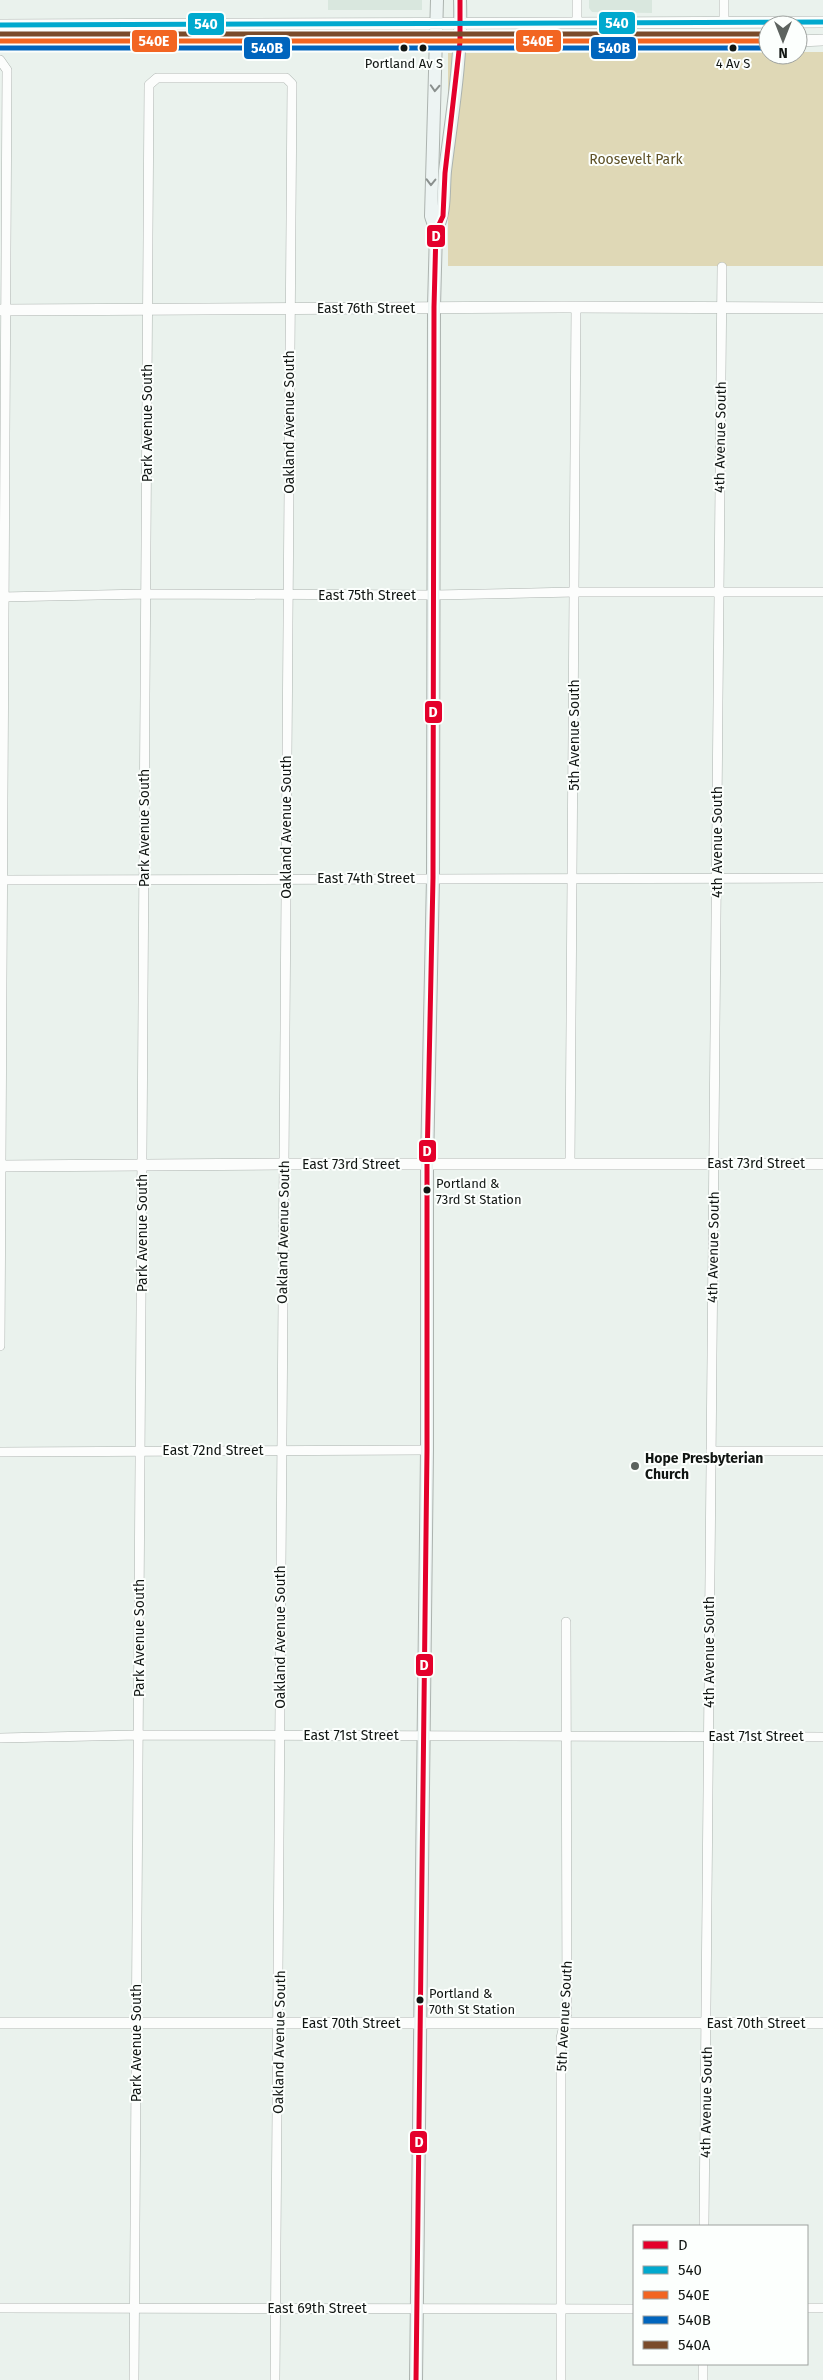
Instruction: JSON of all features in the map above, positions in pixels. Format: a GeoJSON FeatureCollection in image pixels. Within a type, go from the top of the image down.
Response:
{"type":"FeatureCollection","features":[{"type":"Feature","properties":{"kind":"main road"},"geometry":{"type":"LineString","coordinates":[[416,2380],[427,1450],[427,1164],[433,878],[435,595],[434,308],[436,231],[431,216],[437,0]]}},
{"type":"Feature","properties":{"kind":"main road"},"geometry":{"type":"LineString","coordinates":[[436,231],[443,216],[445,173],[460,42],[460,0]]}},
{"type":"Feature","properties":{"kind":"street"},"geometry":{"type":"LineString","coordinates":[[577,0],[577,22]]}},
{"type":"Feature","properties":{"kind":"street"},"geometry":{"type":"LineString","coordinates":[[724,0],[724,22]]}},
{"type":"Feature","properties":{"kind":"street"},"geometry":{"type":"LineString","coordinates":[[0,25],[823,22]]}},
{"type":"Feature","properties":{"kind":"street"},"geometry":{"type":"LineString","coordinates":[[808,41],[823,40]]}},
{"type":"Feature","properties":{"kind":"street"},"geometry":{"type":"LineString","coordinates":[[0,41],[758,41]]}},
{"type":"Feature","properties":{"kind":"street"},"geometry":{"type":"LineString","coordinates":[[0,60],[7,70],[3,310],[0,1346]]}},
{"type":"Feature","properties":{"kind":"street","name":"Oakland Avenue South"},"geometry":{"type":"LineString","coordinates":[[149,85],[157,78],[286,78],[292,84],[275,2380]]}},
{"type":"Feature","properties":{"kind":"street","name":"Park Avenue South"},"geometry":{"type":"LineString","coordinates":[[134,2380],[149,85]]}},
{"type":"Feature","properties":{"kind":"street","name":"4th Avenue South"},"geometry":{"type":"LineString","coordinates":[[704,2225],[722,267]]}},
{"type":"Feature","properties":{"kind":"street","name":"East 76th Street"},"geometry":{"type":"LineString","coordinates":[[3,310],[576,307],[823,308]]}},
{"type":"Feature","properties":{"kind":"street","name":"5th Avenue South"},"geometry":{"type":"LineString","coordinates":[[570,1163],[576,307]]}},
{"type":"Feature","properties":{"kind":"street","name":"East 75th Street"},"geometry":{"type":"LineString","coordinates":[[2,597],[146,594],[435,595],[575,592],[823,592]]}},
{"type":"Feature","properties":{"kind":"street","name":"East 74th Street"},"geometry":{"type":"LineString","coordinates":[[2,880],[144,878],[823,878]]}},
{"type":"Feature","properties":{"kind":"street","name":"East 73rd Street"},"geometry":{"type":"LineString","coordinates":[[0,1166],[142,1164],[823,1164]]}},
{"type":"Feature","properties":{"kind":"street","name":"East 72nd Street"},"geometry":{"type":"LineString","coordinates":[[0,1452],[427,1450]]}},
{"type":"Feature","properties":{"kind":"street"},"geometry":{"type":"LineString","coordinates":[[711,1451],[823,1451]]}},
{"type":"Feature","properties":{"kind":"street","name":"5th Avenue South"},"geometry":{"type":"LineString","coordinates":[[561,2380],[561,2038],[567,2013],[566,1622]]}},
{"type":"Feature","properties":{"kind":"street","name":"East 71st Street"},"geometry":{"type":"LineString","coordinates":[[0,1738],[138,1736],[823,1737]]}},
{"type":"Feature","properties":{"kind":"street","name":"East 70th Street"},"geometry":{"type":"LineString","coordinates":[[0,2023],[823,2023]]}},
{"type":"Feature","properties":{"kind":"street","name":"East 69th Street"},"geometry":{"type":"LineString","coordinates":[[0,2308],[633,2309]]}},
{"type":"Feature","properties":{"kind":"street"},"geometry":{"type":"LineString","coordinates":[[808,2308],[823,2308]]}},
{"type":"Feature","properties":{"kind":"street"},"geometry":{"type":"LineString","coordinates":[[703,2365],[703,2380]]}},
{"type":"Feature","properties":{"kind":"shaded area"},"geometry":{"type":"Polygon","coordinates":[[[328,0],[422,0],[422,10],[328,10],[328,0]]]}},
{"type":"Feature","properties":{"kind":"shaded area"},"geometry":{"type":"Polygon","coordinates":[[[589,0],[652,0],[652,13],[592,12],[589,8],[589,0]]]}},
{"type":"Feature","properties":{"kind":"green space","name":"Roosevelt Park"},"geometry":{"type":"Polygon","coordinates":[[[758,52],[758,65],[808,65],[808,52],[823,52],[823,266],[448,266],[448,53],[758,52]]]}},
{"type":"Feature","properties":{"kind":"transit line","name":"D"},"geometry":{"type":"LineString","coordinates":[[416,2380],[427,1450],[427,1164],[433,878],[434,307],[436,231],[443,216],[445,173],[460,42],[460,0]]}},
{"type":"Feature","properties":{"kind":"transit line","name":"540"},"geometry":{"type":"LineString","coordinates":[[0,25],[823,22]]}},
{"type":"Feature","properties":{"kind":"transit line","name":"540A"},"geometry":{"type":"LineString","coordinates":[[0,34],[758,34]]}},
{"type":"Feature","properties":{"kind":"transit line","name":"540E"},"geometry":{"type":"LineString","coordinates":[[0,41],[758,41]]}},
{"type":"Feature","properties":{"kind":"transit line","name":"540B"},"geometry":{"type":"LineString","coordinates":[[0,48],[758,48]]}},
{"type":"Feature","properties":{"kind":"place","name":"Portland Av S"},"geometry":{"type":"Point","coordinates":[404,48]}},
{"type":"Feature","properties":{"kind":"place","name":"4 Av S"},"geometry":{"type":"Point","coordinates":[733,48]}},
{"type":"Feature","properties":{"kind":"place","name":"Portland & 73rd St Station"},"geometry":{"type":"Point","coordinates":[427,1190]}},
{"type":"Feature","properties":{"kind":"place","name":"Hope Presbyterian Church"},"geometry":{"type":"Point","coordinates":[635,1466]}},
{"type":"Feature","properties":{"kind":"place","name":"Portland & 70th St Station"},"geometry":{"type":"Point","coordinates":[420,2000]}}]}
